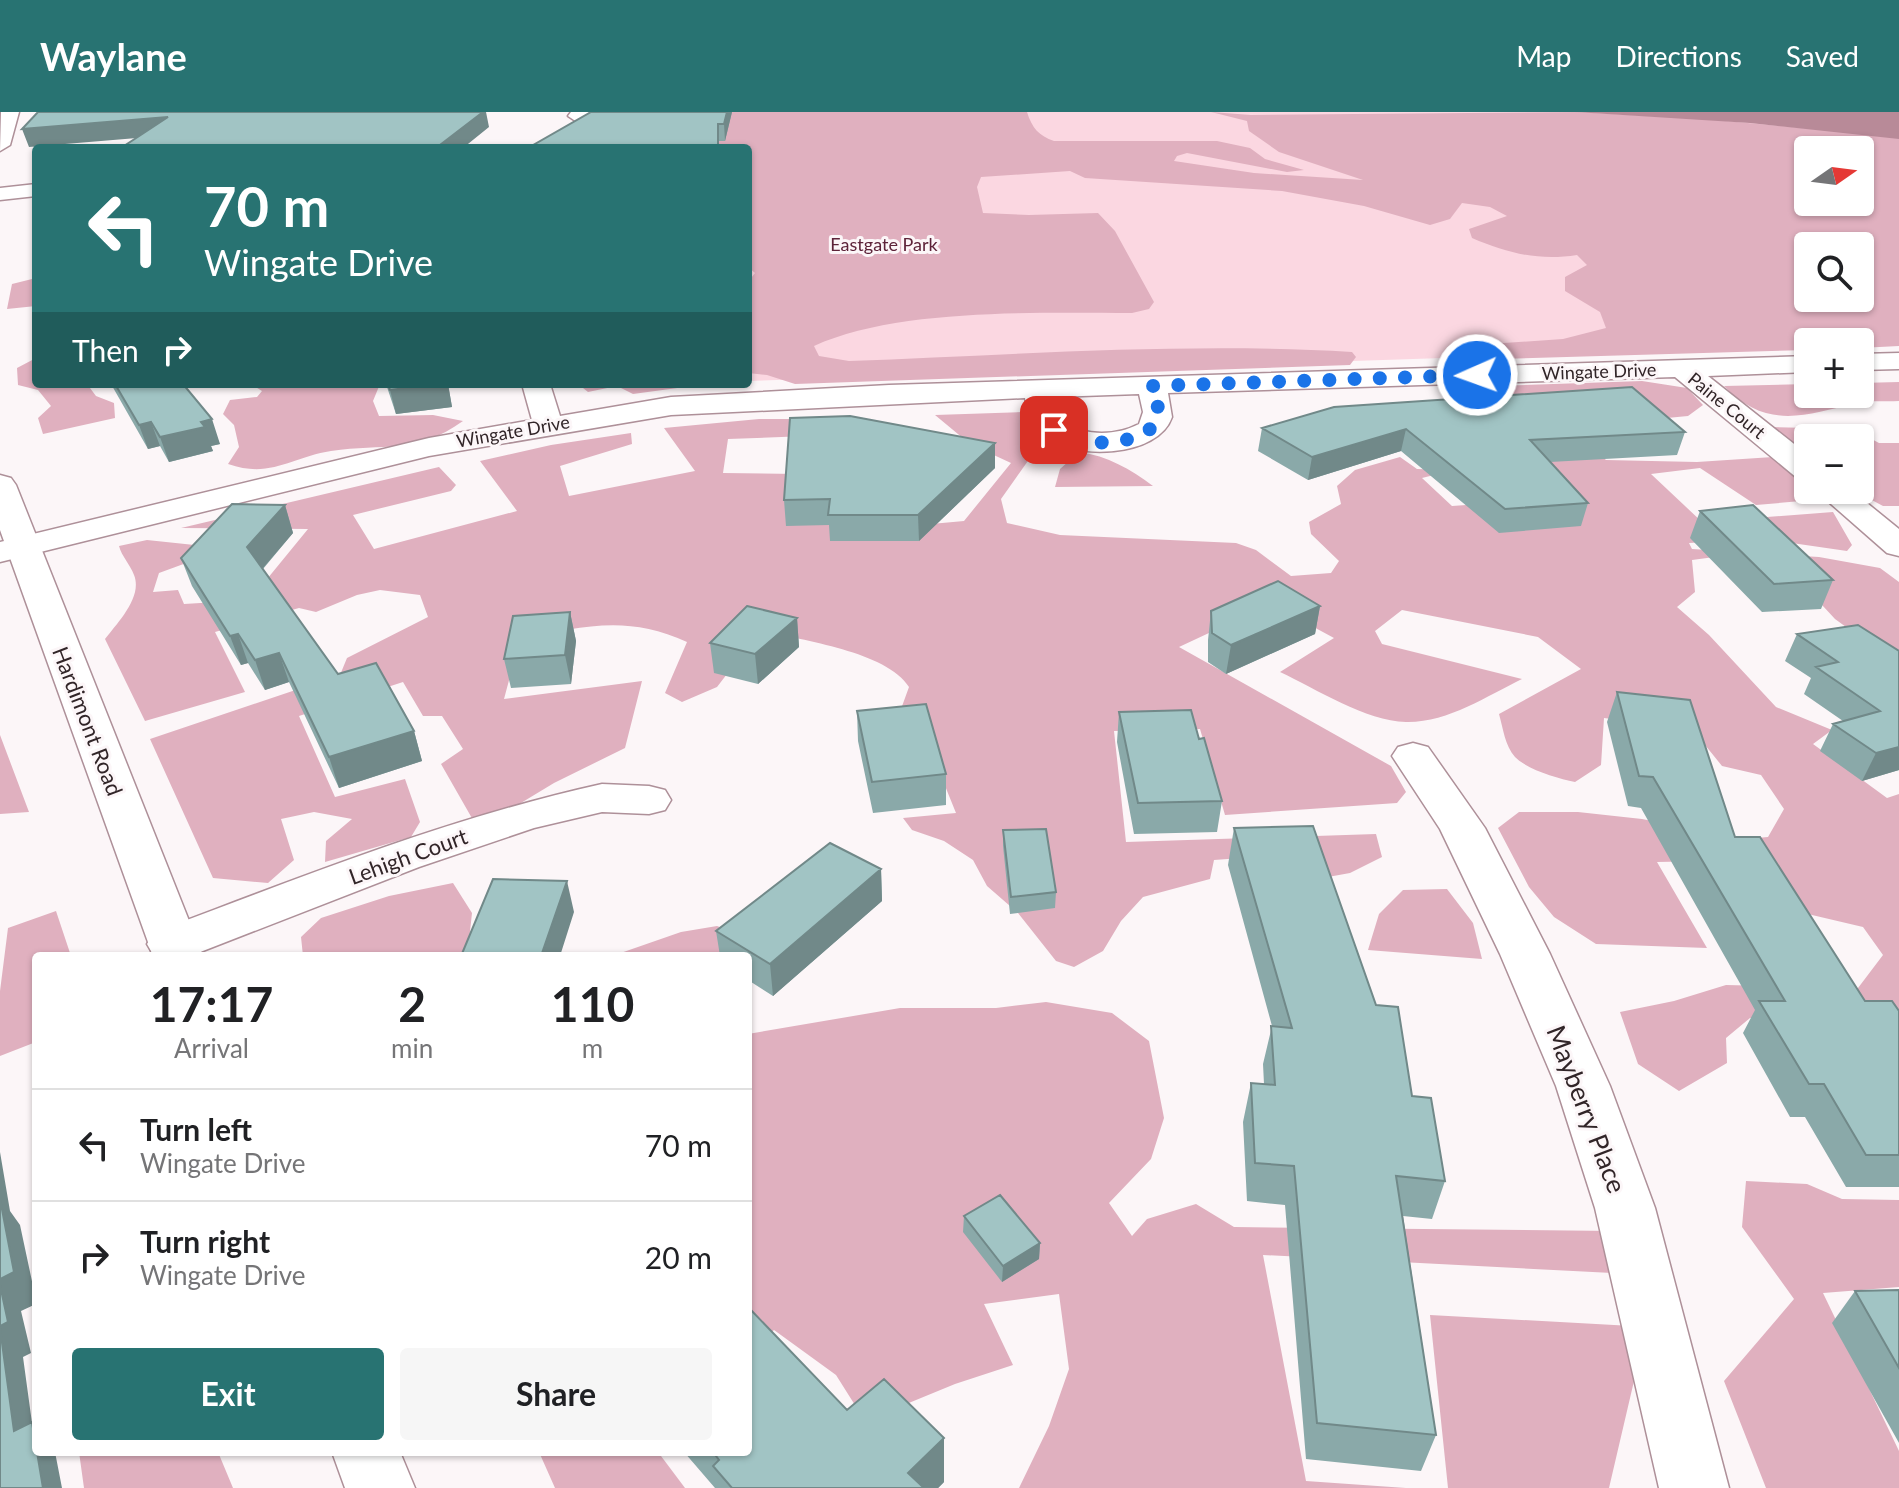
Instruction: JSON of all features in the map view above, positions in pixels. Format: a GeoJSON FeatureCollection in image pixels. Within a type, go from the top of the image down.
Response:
{"type":"FeatureCollection","features":[{"type":"Feature","properties":{"kind":"street"},"geometry":{"type":"LineString","coordinates":[[0,145],[10,112]]}},
{"type":"Feature","properties":{"kind":"street"},"geometry":{"type":"LineString","coordinates":[[0,194],[32,190]]}},
{"type":"Feature","properties":{"kind":"street"},"geometry":{"type":"LineString","coordinates":[[1874,362],[1899,361]]}},
{"type":"Feature","properties":{"kind":"street","name":"Wingate Drive"},"geometry":{"type":"LineString","coordinates":[[12,549],[311,474],[548,424],[671,406],[1038,389],[1794,365]]}},
{"type":"Feature","properties":{"kind":"street","name":"Paine Court"},"geometry":{"type":"LineString","coordinates":[[1683,369],[1794,460]]}},
{"type":"Feature","properties":{"kind":"street"},"geometry":{"type":"LineString","coordinates":[[1038,389],[1045,418],[1054,430],[1071,439],[1099,442],[1146,434],[1155,424],[1159,412],[1150,386]]}},
{"type":"Feature","properties":{"kind":"street"},"geometry":{"type":"LineString","coordinates":[[537,388],[548,424]]}},
{"type":"Feature","properties":{"kind":"street","name":"Hardimont Road"},"geometry":{"type":"LineString","coordinates":[[0,485],[12,549],[175,950]]}},
{"type":"Feature","properties":{"kind":"street"},"geometry":{"type":"LineString","coordinates":[[1848,504],[1899,546]]}},
{"type":"Feature","properties":{"kind":"street","name":"Mayberry Place"},"geometry":{"type":"LineString","coordinates":[[1413,756],[1462,828],[1525,954],[1583,1086],[1625,1208],[1694,1488]]}},
{"type":"Feature","properties":{"kind":"street","name":"Lehigh Court"},"geometry":{"type":"LineString","coordinates":[[175,950],[403,856],[523,816],[602,798],[649,800]]}},
{"type":"Feature","properties":{"kind":"street"},"geometry":{"type":"LineString","coordinates":[[368,1456],[380,1488]]}},
{"type":"Feature","properties":{"kind":"green space","name":"Eastgate Park"},"geometry":{"type":"Polygon","coordinates":[[[715,112],[1027,112],[1037,131],[1054,141],[1217,141],[1250,148],[1265,159],[1304,170],[1287,172],[1187,153],[1177,156],[1174,161],[1254,173],[1363,180],[1279,152],[1249,131],[1247,121],[1211,112],[1251,115],[1575,112],[1704,119],[1899,137],[1899,346],[1874,347],[1874,328],[1794,328],[1794,350],[1462,360],[1451,350],[1474,345],[1563,339],[1606,328],[1600,312],[1565,291],[1565,277],[1587,265],[1577,255],[1549,257],[1523,254],[1472,238],[1469,229],[1507,216],[1490,207],[1462,203],[1450,219],[1430,225],[1364,206],[1282,191],[1085,178],[1070,171],[981,177],[977,187],[983,213],[1098,213],[1115,231],[1154,302],[1149,309],[1132,313],[1012,313],[927,319],[848,334],[814,346],[819,356],[849,361],[1227,348],[1352,352],[1356,357],[1350,365],[795,384],[752,373],[752,277],[755,273],[752,270],[752,144],[680,144],[715,112]]]}},
{"type":"Feature","properties":{"kind":"green space","name":"Eastgate Park"},"geometry":{"type":"Polygon","coordinates":[[[739,112],[1899,112],[1874,259],[1874,232],[1794,232],[1794,312],[1865,312],[1862,328],[1794,328],[1794,346],[752,381],[752,144],[736,144],[739,112]]]}},
{"type":"Feature","properties":{"kind":"green space"},"geometry":{"type":"Polygon","coordinates":[[[32,279],[32,306],[7,309],[12,284],[32,279]]]}},
{"type":"Feature","properties":{"kind":"green space"},"geometry":{"type":"Polygon","coordinates":[[[32,360],[32,388],[90,388],[96,396],[114,403],[115,418],[43,434],[38,418],[51,406],[38,390],[18,385],[17,368],[32,360]]]}},
{"type":"Feature","properties":{"kind":"green space"},"geometry":{"type":"Polygon","coordinates":[[[1642,381],[1687,388],[1703,405],[1688,416],[1667,418],[1551,408],[1606,460],[1697,462],[1773,457],[1794,475],[1794,502],[1756,505],[1700,468],[1651,474],[1702,522],[1833,512],[1852,545],[1847,551],[1764,539],[1689,543],[1692,549],[1819,557],[1880,568],[1899,582],[1899,652],[1875,648],[1835,619],[1810,592],[1722,556],[1692,560],[1695,592],[1677,607],[1709,635],[1776,707],[1832,730],[1813,744],[1887,798],[1899,794],[1899,1029],[1851,1010],[1750,1018],[1726,1038],[1727,1063],[1679,1091],[1638,1064],[1620,1012],[1674,1001],[1726,985],[1858,988],[1883,955],[1863,927],[1795,911],[1762,860],[1657,862],[1707,948],[1596,944],[1554,917],[1529,887],[1498,828],[1519,812],[1578,812],[1642,819],[1745,839],[1768,837],[1784,809],[1761,775],[1722,766],[1693,730],[1604,718],[1601,765],[1575,782],[1543,773],[1521,762],[1509,748],[1499,714],[1581,669],[1538,637],[1402,610],[1375,631],[1382,644],[1522,679],[1451,713],[1406,722],[1358,710],[1280,672],[1334,638],[1271,604],[1179,647],[1391,766],[1406,792],[1397,803],[1225,815],[1200,729],[1114,731],[1126,842],[1376,834],[1382,857],[1350,873],[1328,877],[1311,853],[1214,860],[1210,879],[1143,897],[1121,921],[1103,951],[1074,967],[1056,961],[1018,913],[987,886],[973,860],[944,841],[912,830],[903,818],[956,813],[920,724],[901,709],[909,687],[882,664],[863,656],[761,630],[717,687],[682,702],[665,693],[687,642],[665,633],[644,628],[604,626],[520,639],[504,699],[642,681],[625,748],[554,783],[511,809],[473,820],[441,764],[463,749],[442,716],[423,716],[403,682],[299,716],[335,797],[405,779],[420,822],[411,837],[325,862],[326,841],[352,819],[314,812],[281,819],[294,860],[268,883],[213,878],[150,739],[340,675],[347,658],[428,617],[420,595],[380,590],[357,595],[316,612],[299,608],[215,632],[245,692],[145,721],[105,639],[127,609],[135,592],[134,575],[119,546],[147,540],[204,546],[189,562],[159,573],[153,592],[178,590],[184,604],[250,600],[308,529],[181,528],[439,467],[456,485],[451,491],[353,515],[374,549],[517,511],[480,461],[551,445],[631,433],[632,444],[560,466],[569,496],[695,471],[664,428],[759,419],[826,419],[833,435],[728,439],[723,473],[798,474],[931,524],[964,521],[1011,463],[970,444],[935,415],[1023,412],[1040,444],[1001,499],[1007,523],[1060,535],[1236,543],[1256,550],[1291,576],[1331,573],[1339,561],[1311,534],[1309,522],[1341,504],[1337,486],[1355,470],[1400,457],[1417,469],[1454,470],[1422,478],[1452,506],[1566,498],[1451,403],[1449,399],[1463,387],[1642,381]]]}},
{"type":"Feature","properties":{"kind":"green space"},"geometry":{"type":"Polygon","coordinates":[[[1899,382],[1899,401],[1874,402],[1874,383],[1899,382]]]}},
{"type":"Feature","properties":{"kind":"green space"},"geometry":{"type":"Polygon","coordinates":[[[1794,384],[1794,408],[1836,408],[1802,415],[1771,414],[1755,409],[1724,386],[1794,384]]]}},
{"type":"Feature","properties":{"kind":"green space"},"geometry":{"type":"Polygon","coordinates":[[[257,388],[378,388],[373,401],[379,416],[433,415],[463,421],[430,439],[399,446],[331,451],[269,468],[243,468],[228,464],[239,447],[234,425],[223,414],[230,400],[257,397],[262,391],[257,388]]]}},
{"type":"Feature","properties":{"kind":"green space"},"geometry":{"type":"Polygon","coordinates":[[[583,388],[607,388],[588,392],[583,388]]]}},
{"type":"Feature","properties":{"kind":"green space"},"geometry":{"type":"Polygon","coordinates":[[[621,388],[677,388],[633,394],[621,388]]]}},
{"type":"Feature","properties":{"kind":"green space"},"geometry":{"type":"Polygon","coordinates":[[[1772,427],[1794,428],[1794,448],[1772,427]]]}},
{"type":"Feature","properties":{"kind":"green space"},"geometry":{"type":"Polygon","coordinates":[[[1874,440],[1899,443],[1899,506],[1883,506],[1874,501],[1874,440]]]}},
{"type":"Feature","properties":{"kind":"green space"},"geometry":{"type":"Polygon","coordinates":[[[1079,452],[1118,464],[1153,486],[1055,487],[1060,469],[1079,452]]]}},
{"type":"Feature","properties":{"kind":"green space"},"geometry":{"type":"Polygon","coordinates":[[[0,735],[29,812],[0,814],[0,735]]]}},
{"type":"Feature","properties":{"kind":"green space"},"geometry":{"type":"Polygon","coordinates":[[[453,883],[472,913],[468,950],[303,952],[301,937],[321,918],[389,896],[453,883]]]}},
{"type":"Feature","properties":{"kind":"green space"},"geometry":{"type":"Polygon","coordinates":[[[1447,889],[1473,923],[1482,959],[1368,950],[1379,914],[1403,890],[1447,889]]]}},
{"type":"Feature","properties":{"kind":"green space"},"geometry":{"type":"Polygon","coordinates":[[[56,911],[70,952],[32,952],[32,1044],[0,1056],[0,991],[8,928],[56,911]]]}},
{"type":"Feature","properties":{"kind":"green space"},"geometry":{"type":"Polygon","coordinates":[[[717,926],[742,935],[725,952],[624,952],[681,932],[717,926]]]}},
{"type":"Feature","properties":{"kind":"green space"},"geometry":{"type":"Polygon","coordinates":[[[1046,1002],[1112,1013],[1149,1041],[1164,1118],[1151,1159],[1109,1203],[1132,1236],[1147,1219],[1196,1204],[1234,1227],[1614,1231],[1612,1273],[1263,1255],[1306,1481],[1406,1488],[1019,1488],[1049,1426],[1069,1369],[1059,1294],[984,1304],[1013,1365],[955,1384],[865,1421],[836,1375],[774,1330],[752,1349],[752,1033],[900,1008],[996,1008],[1046,1002]]]}},
{"type":"Feature","properties":{"kind":"green space"},"geometry":{"type":"Polygon","coordinates":[[[1746,1181],[1807,1184],[1842,1199],[1899,1200],[1899,1287],[1823,1293],[1899,1451],[1899,1488],[1766,1488],[1724,1381],[1794,1299],[1742,1227],[1746,1181]]]}},
{"type":"Feature","properties":{"kind":"green space"},"geometry":{"type":"Polygon","coordinates":[[[1430,1315],[1632,1326],[1641,1351],[1609,1488],[1448,1488],[1430,1315]]]}},
{"type":"Feature","properties":{"kind":"green space"},"geometry":{"type":"Polygon","coordinates":[[[80,1456],[220,1456],[233,1488],[84,1488],[80,1456]]]}},
{"type":"Feature","properties":{"kind":"green space"},"geometry":{"type":"Polygon","coordinates":[[[541,1456],[661,1456],[685,1488],[555,1488],[541,1456]]]}},
{"type":"Feature","properties":{"kind":"shaded area"},"geometry":{"type":"Polygon","coordinates":[[[1575,112],[1899,112],[1899,139],[1750,123],[1575,112]]]}},
{"type":"Feature","properties":{"kind":"building"},"geometry":{"type":"Polygon","coordinates":[[[38,112],[483,112],[441,144],[127,144],[168,117],[22,129],[38,112]]]}},
{"type":"Feature","properties":{"kind":"building"},"geometry":{"type":"Polygon","coordinates":[[[591,112],[727,112],[724,124],[718,124],[718,144],[535,144],[591,112]]]}},
{"type":"Feature","properties":{"kind":"building"},"geometry":{"type":"Polygon","coordinates":[[[1632,387],[1685,432],[1530,440],[1588,503],[1505,509],[1406,429],[1312,457],[1262,428],[1334,407],[1632,387]]]}},
{"type":"Feature","properties":{"kind":"building"},"geometry":{"type":"Polygon","coordinates":[[[117,388],[186,388],[212,419],[201,422],[205,427],[160,437],[151,422],[139,425],[117,388]]]}},
{"type":"Feature","properties":{"kind":"building"},"geometry":{"type":"Polygon","coordinates":[[[850,416],[995,443],[918,515],[828,515],[830,499],[784,500],[790,418],[850,416]]]}},
{"type":"Feature","properties":{"kind":"building"},"geometry":{"type":"Polygon","coordinates":[[[232,504],[285,505],[247,547],[338,674],[376,663],[414,731],[329,757],[279,653],[255,660],[238,634],[230,636],[181,558],[232,504]]]}},
{"type":"Feature","properties":{"kind":"building"},"geometry":{"type":"Polygon","coordinates":[[[1753,505],[1833,580],[1774,584],[1700,511],[1753,505]]]}},
{"type":"Feature","properties":{"kind":"building"},"geometry":{"type":"Polygon","coordinates":[[[1278,581],[1320,606],[1231,645],[1212,633],[1211,611],[1278,581]]]}},
{"type":"Feature","properties":{"kind":"building"},"geometry":{"type":"Polygon","coordinates":[[[747,606],[797,618],[755,654],[710,643],[747,606]]]}},
{"type":"Feature","properties":{"kind":"building"},"geometry":{"type":"Polygon","coordinates":[[[570,612],[565,655],[504,659],[513,616],[570,612]]]}},
{"type":"Feature","properties":{"kind":"building"},"geometry":{"type":"Polygon","coordinates":[[[1858,625],[1899,651],[1899,747],[1876,753],[1833,724],[1880,711],[1816,667],[1838,662],[1797,634],[1858,625]]]}},
{"type":"Feature","properties":{"kind":"building"},"geometry":{"type":"Polygon","coordinates":[[[1617,692],[1690,700],[1735,837],[1760,837],[1865,1001],[1892,1001],[1899,1011],[1899,1155],[1866,1155],[1824,1084],[1809,1084],[1759,1001],[1785,1001],[1653,777],[1639,776],[1617,692]]]}},
{"type":"Feature","properties":{"kind":"building"},"geometry":{"type":"Polygon","coordinates":[[[926,704],[946,774],[872,782],[857,711],[926,704]]]}},
{"type":"Feature","properties":{"kind":"building"},"geometry":{"type":"Polygon","coordinates":[[[1191,710],[1199,739],[1204,738],[1222,801],[1138,803],[1119,712],[1191,710]]]}},
{"type":"Feature","properties":{"kind":"building"},"geometry":{"type":"Polygon","coordinates":[[[1313,826],[1376,1005],[1398,1007],[1412,1096],[1431,1098],[1445,1181],[1396,1176],[1436,1435],[1317,1423],[1294,1166],[1255,1163],[1251,1083],[1275,1085],[1271,1026],[1292,1028],[1234,828],[1313,826]]]}},
{"type":"Feature","properties":{"kind":"building"},"geometry":{"type":"Polygon","coordinates":[[[1046,829],[1056,892],[1011,897],[1003,830],[1046,829]]]}},
{"type":"Feature","properties":{"kind":"building"},"geometry":{"type":"Polygon","coordinates":[[[830,843],[881,869],[770,964],[716,931],[830,843]]]}},
{"type":"Feature","properties":{"kind":"building"},"geometry":{"type":"Polygon","coordinates":[[[493,879],[567,881],[542,952],[463,952],[493,879]]]}},
{"type":"Feature","properties":{"kind":"building"},"geometry":{"type":"Polygon","coordinates":[[[1000,1195],[1040,1243],[1003,1266],[964,1216],[1000,1195]]]}},
{"type":"Feature","properties":{"kind":"building"},"geometry":{"type":"Polygon","coordinates":[[[0,1199],[14,1272],[0,1279],[0,1199]]]}},
{"type":"Feature","properties":{"kind":"building"},"geometry":{"type":"Polygon","coordinates":[[[0,1285],[8,1322],[0,1326],[0,1285]]]}},
{"type":"Feature","properties":{"kind":"building"},"geometry":{"type":"Polygon","coordinates":[[[1899,1290],[1899,1368],[1855,1291],[1899,1290]]]}},
{"type":"Feature","properties":{"kind":"building"},"geometry":{"type":"Polygon","coordinates":[[[752,1311],[847,1410],[884,1379],[944,1438],[908,1473],[924,1488],[732,1488],[713,1466],[719,1460],[716,1456],[752,1456],[752,1311]]]}},
{"type":"Feature","properties":{"kind":"building"},"geometry":{"type":"Polygon","coordinates":[[[0,1328],[14,1431],[32,1422],[32,1456],[38,1456],[43,1488],[0,1488],[0,1328]]]}},
{"type":"Feature","properties":{"kind":"route"},"geometry":{"type":"LineString","coordinates":[[1054,430],[1071,439],[1099,442],[1146,434],[1155,424],[1159,412],[1150,386],[1477,375]]}}]}
